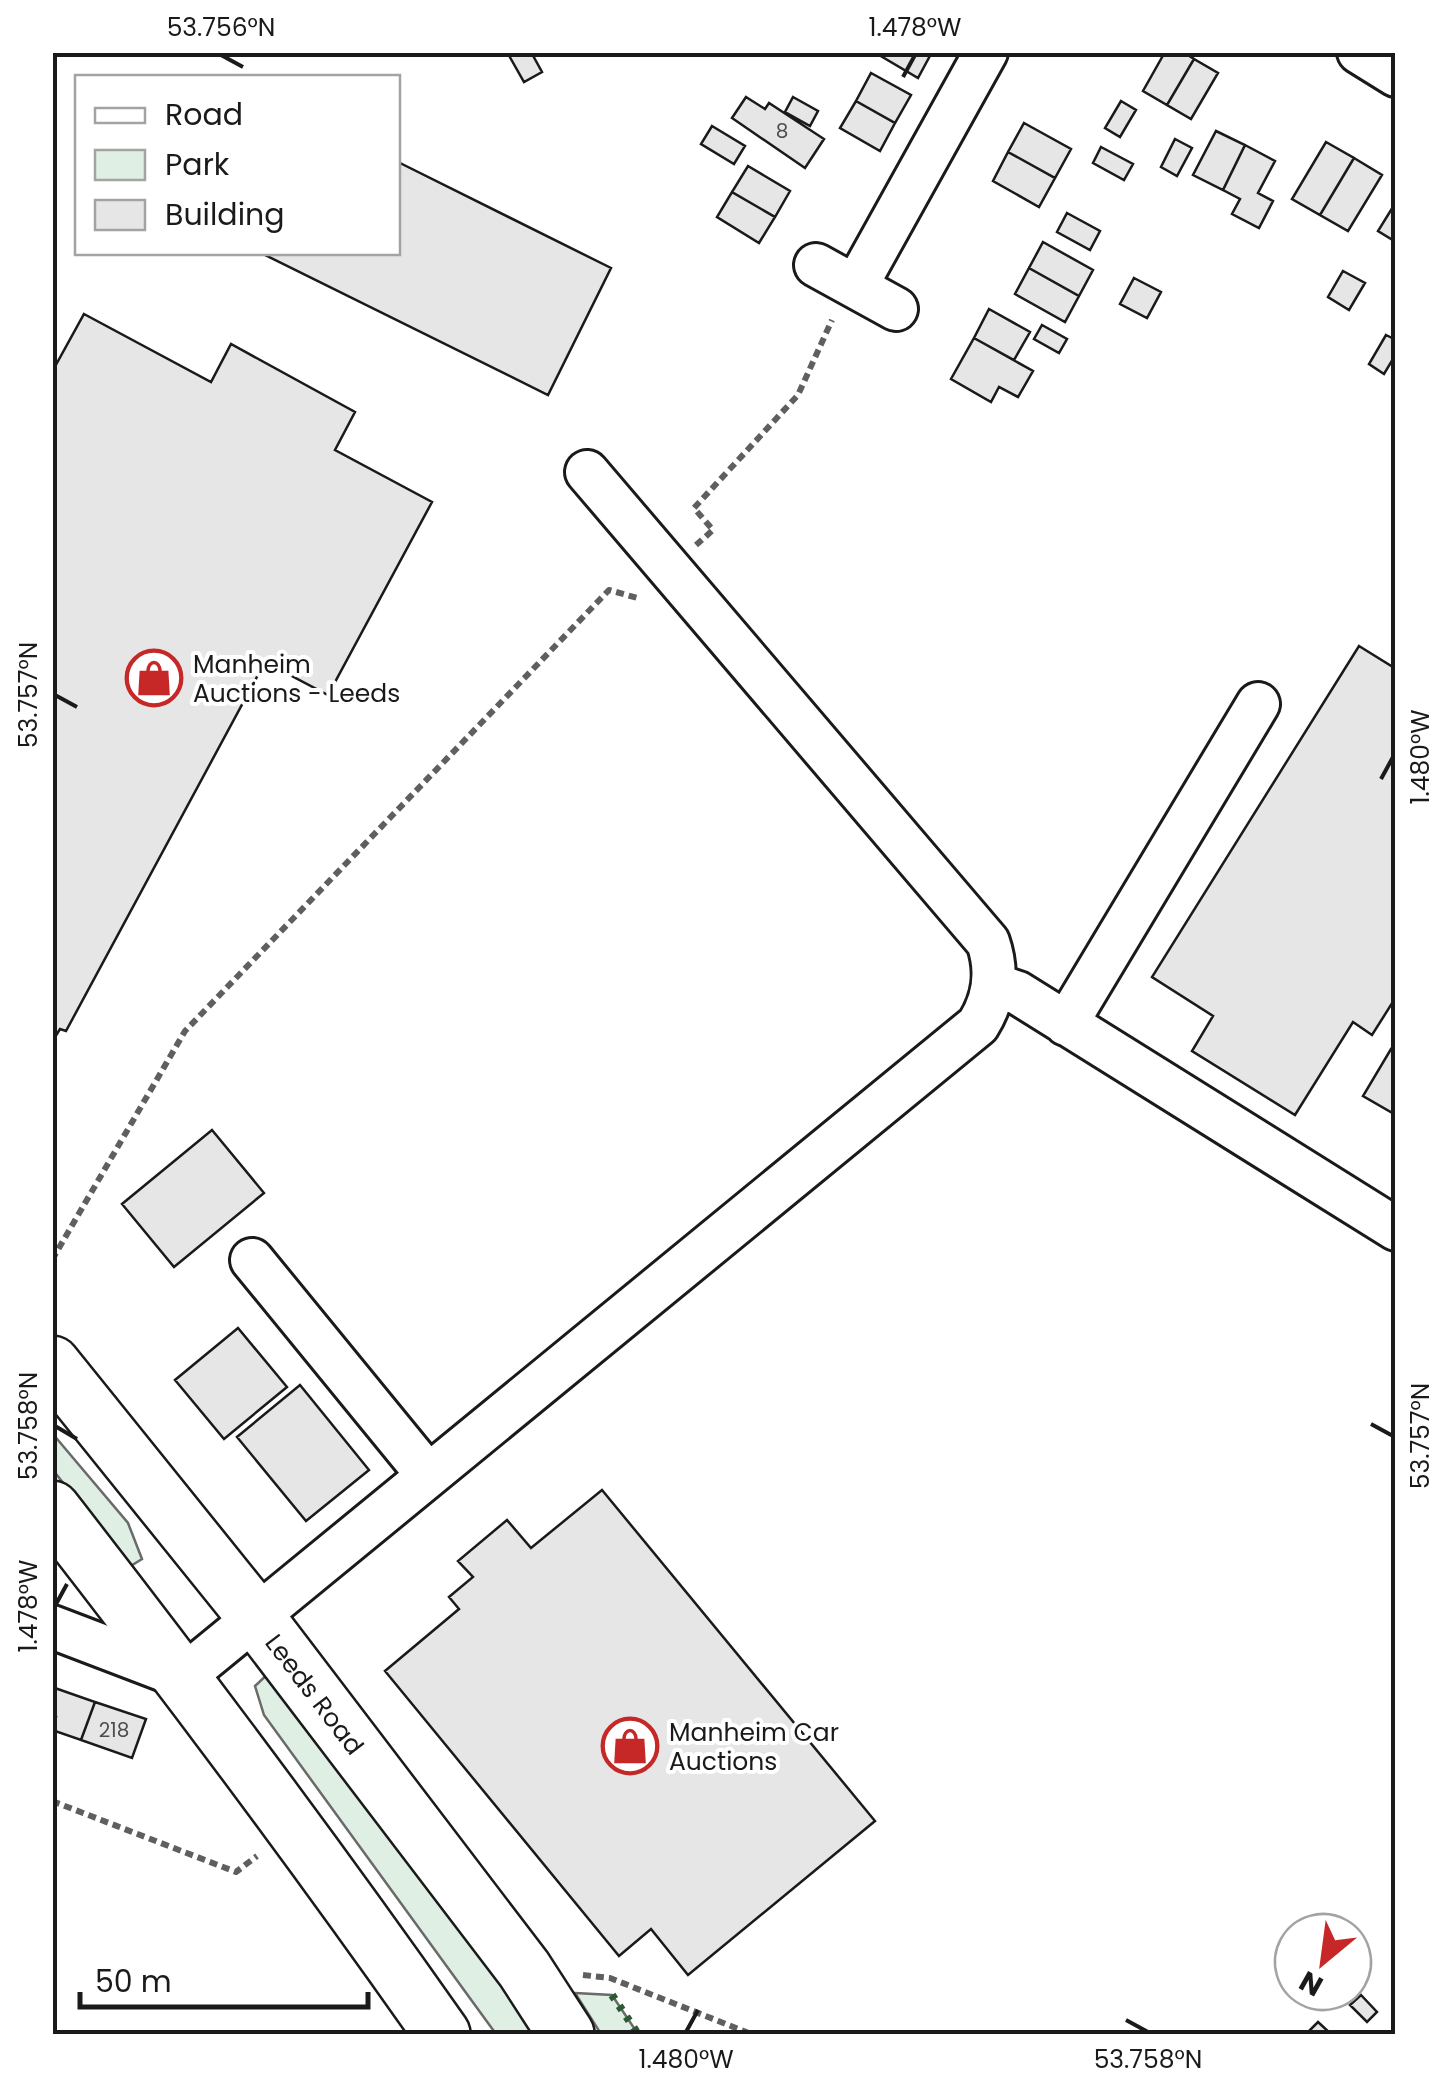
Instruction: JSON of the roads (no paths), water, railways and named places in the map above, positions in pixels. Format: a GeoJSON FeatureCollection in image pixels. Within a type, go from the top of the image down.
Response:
{"type":"FeatureCollection","features":[{"type":"Feature","properties":{"kind":"main road","name":"Leeds Road"},"geometry":{"type":"LineString","coordinates":[[52,1364],[255,1616],[524,1969],[566,2034]]}},
{"type":"Feature","properties":{"kind":"main road"},"geometry":{"type":"LineString","coordinates":[[52,1509],[183,1676],[442,2034]]}},
{"type":"Feature","properties":{"kind":"street"},"geometry":{"type":"LineString","coordinates":[[896,309],[840,278],[986,52]]}},
{"type":"Feature","properties":{"kind":"street"},"geometry":{"type":"LineString","coordinates":[[1359,52],[1396,75]]}},
{"type":"Feature","properties":{"kind":"street"},"geometry":{"type":"LineString","coordinates":[[52,1627],[183,1676],[978,1024],[986,1013],[994,984],[988,942],[587,472]]}},
{"type":"Feature","properties":{"kind":"street"},"geometry":{"type":"LineString","coordinates":[[1066,1024],[1258,704]]}},
{"type":"Feature","properties":{"kind":"street"},"geometry":{"type":"LineString","coordinates":[[994,984],[1018,994],[1396,1229]]}},
{"type":"Feature","properties":{"kind":"street"},"geometry":{"type":"LineString","coordinates":[[252,1260],[428,1474]]}},
{"type":"Feature","properties":{"kind":"place","name":"Manheim Auctions - Leeds"},"geometry":{"type":"Point","coordinates":[154,678]}},
{"type":"Feature","properties":{"kind":"place","name":"Manheim Car Auctions"},"geometry":{"type":"Point","coordinates":[630,1746]}}]}
